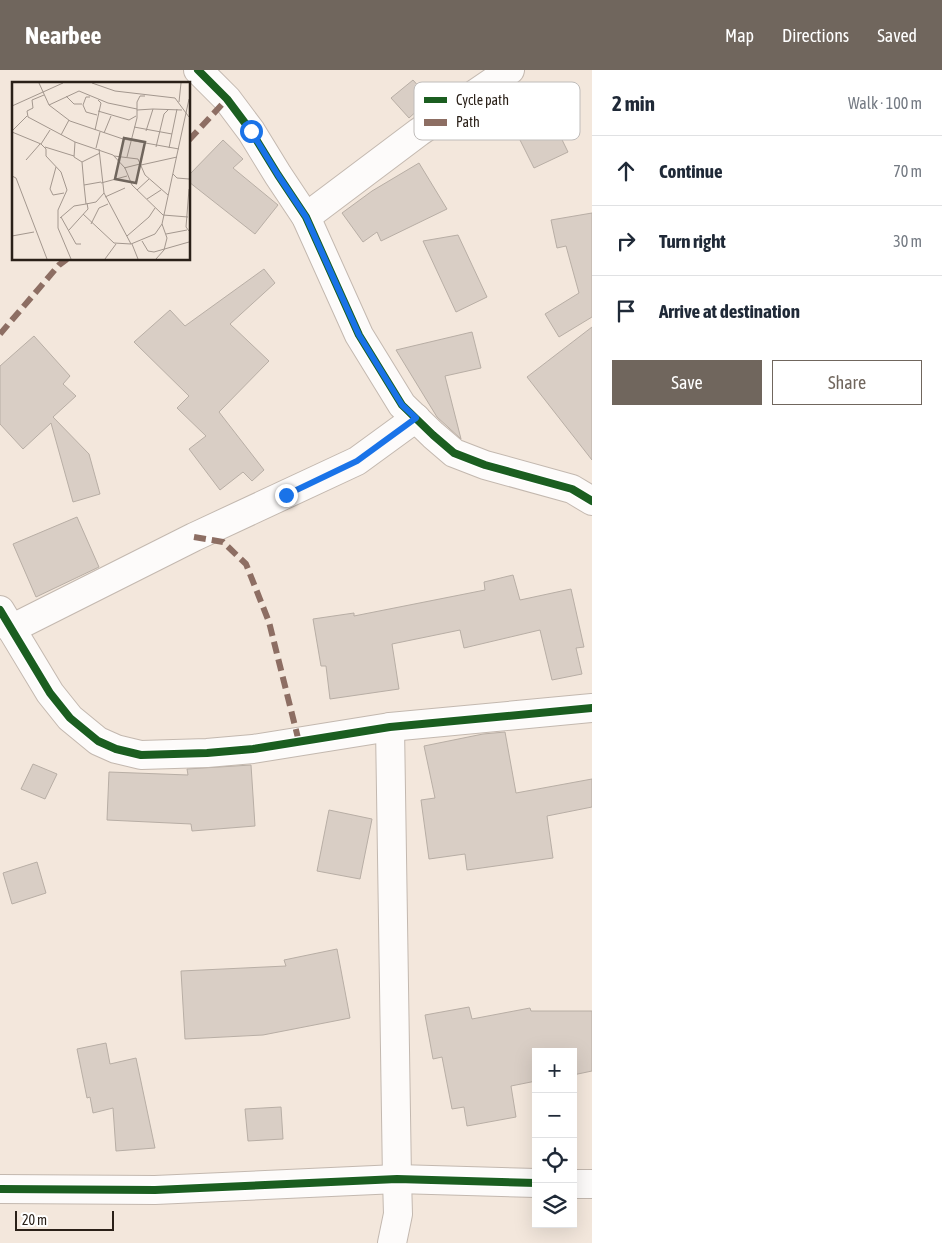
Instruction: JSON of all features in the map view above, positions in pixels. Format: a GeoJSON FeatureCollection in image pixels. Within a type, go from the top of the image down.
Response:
{"type":"FeatureCollection","features":[{"type":"Feature","properties":{"kind":"street"},"geometry":{"type":"LineString","coordinates":[[198,70],[227,99],[245,123],[306,217],[359,335],[402,405],[432,435],[454,453],[485,465],[572,489],[592,501]]}},
{"type":"Feature","properties":{"kind":"street"},"geometry":{"type":"LineString","coordinates":[[492,82],[510,70]]}},
{"type":"Feature","properties":{"kind":"street"},"geometry":{"type":"LineString","coordinates":[[306,217],[414,136]]}},
{"type":"Feature","properties":{"kind":"street"},"geometry":{"type":"LineString","coordinates":[[416,418],[357,461],[194,537],[6,619],[50,693],[70,718],[98,741],[116,749],[141,755],[225,752],[390,727],[592,708]]}},
{"type":"Feature","properties":{"kind":"street"},"geometry":{"type":"LineString","coordinates":[[390,727],[398,1179],[398,1214],[392,1243]]}},
{"type":"Feature","properties":{"kind":"street"},"geometry":{"type":"LineString","coordinates":[[0,1189],[155,1190],[398,1179],[532,1182]]}},
{"type":"Feature","properties":{"kind":"street"},"geometry":{"type":"LineString","coordinates":[[577,1184],[592,1184]]}},
{"type":"Feature","properties":{"kind":"building"},"geometry":{"type":"Polygon","coordinates":[[[413,80],[415,82],[414,113],[409,118],[391,98],[413,80]]]}},
{"type":"Feature","properties":{"kind":"building"},"geometry":{"type":"Polygon","coordinates":[[[223,140],[243,159],[233,168],[278,205],[255,234],[190,183],[190,174],[223,140]]]}},
{"type":"Feature","properties":{"kind":"building"},"geometry":{"type":"Polygon","coordinates":[[[520,140],[562,140],[568,152],[534,168],[520,140]]]}},
{"type":"Feature","properties":{"kind":"building"},"geometry":{"type":"Polygon","coordinates":[[[419,163],[447,209],[381,241],[377,232],[363,242],[342,213],[372,191],[419,163]]]}},
{"type":"Feature","properties":{"kind":"building"},"geometry":{"type":"Polygon","coordinates":[[[592,213],[592,317],[559,337],[545,314],[579,293],[566,246],[557,248],[551,220],[592,213]]]}},
{"type":"Feature","properties":{"kind":"building"},"geometry":{"type":"Polygon","coordinates":[[[458,235],[487,297],[456,312],[423,241],[458,235]]]}},
{"type":"Feature","properties":{"kind":"building"},"geometry":{"type":"Polygon","coordinates":[[[264,269],[275,283],[230,324],[269,361],[219,412],[264,470],[252,481],[243,472],[220,490],[189,449],[206,436],[177,408],[189,396],[134,342],[170,310],[185,326],[264,269]]]}},
{"type":"Feature","properties":{"kind":"building"},"geometry":{"type":"Polygon","coordinates":[[[592,327],[592,460],[527,377],[592,327]]]}},
{"type":"Feature","properties":{"kind":"building"},"geometry":{"type":"Polygon","coordinates":[[[472,332],[481,368],[445,376],[461,439],[437,417],[396,350],[472,332]]]}},
{"type":"Feature","properties":{"kind":"building"},"geometry":{"type":"Polygon","coordinates":[[[34,336],[70,376],[63,384],[76,396],[53,417],[89,454],[100,494],[73,502],[51,423],[23,449],[0,424],[0,366],[34,336]]]}},
{"type":"Feature","properties":{"kind":"building"},"geometry":{"type":"Polygon","coordinates":[[[77,517],[99,567],[36,597],[13,544],[77,517]]]}},
{"type":"Feature","properties":{"kind":"building"},"geometry":{"type":"Polygon","coordinates":[[[513,575],[520,600],[571,589],[584,647],[576,648],[582,674],[552,680],[540,630],[464,648],[460,630],[392,644],[399,689],[330,699],[326,666],[321,666],[313,619],[354,613],[354,616],[485,590],[484,582],[513,575]]]}},
{"type":"Feature","properties":{"kind":"building"},"geometry":{"type":"Polygon","coordinates":[[[505,732],[516,793],[592,779],[592,807],[547,816],[553,858],[467,870],[465,854],[429,859],[421,800],[435,798],[424,746],[483,734],[505,732]]]}},
{"type":"Feature","properties":{"kind":"building"},"geometry":{"type":"Polygon","coordinates":[[[33,764],[57,774],[45,799],[21,789],[33,764]]]}},
{"type":"Feature","properties":{"kind":"building"},"geometry":{"type":"Polygon","coordinates":[[[251,765],[255,826],[192,831],[191,824],[107,820],[109,772],[188,775],[187,769],[251,765]]]}},
{"type":"Feature","properties":{"kind":"building"},"geometry":{"type":"Polygon","coordinates":[[[329,810],[372,819],[360,879],[317,871],[329,810]]]}},
{"type":"Feature","properties":{"kind":"building"},"geometry":{"type":"Polygon","coordinates":[[[37,862],[46,893],[12,904],[3,873],[37,862]]]}},
{"type":"Feature","properties":{"kind":"building"},"geometry":{"type":"Polygon","coordinates":[[[337,949],[350,1018],[263,1035],[185,1039],[181,971],[286,966],[284,960],[337,949]]]}},
{"type":"Feature","properties":{"kind":"building"},"geometry":{"type":"Polygon","coordinates":[[[469,1007],[472,1019],[530,1008],[531,1011],[592,1011],[592,1071],[577,1074],[577,1048],[532,1048],[532,1082],[511,1086],[516,1117],[467,1126],[464,1107],[452,1109],[442,1057],[433,1059],[425,1015],[469,1007]]]}},
{"type":"Feature","properties":{"kind":"building"},"geometry":{"type":"Polygon","coordinates":[[[106,1043],[110,1064],[136,1058],[155,1148],[116,1151],[113,1108],[93,1113],[90,1097],[87,1098],[77,1049],[106,1043]]]}},
{"type":"Feature","properties":{"kind":"building"},"geometry":{"type":"Polygon","coordinates":[[[281,1107],[283,1139],[248,1141],[245,1109],[281,1107]]]}},
{"type":"Feature","properties":{"kind":"marked path"},"geometry":{"type":"LineString","coordinates":[[190,139],[227,99]]}},
{"type":"Feature","properties":{"kind":"marked path"},"geometry":{"type":"LineString","coordinates":[[0,334],[59,265],[66,260]]}},
{"type":"Feature","properties":{"kind":"marked path"},"geometry":{"type":"LineString","coordinates":[[194,537],[223,542],[246,564],[269,622],[299,742]]}},
{"type":"Feature","properties":{"kind":"cycle path"},"geometry":{"type":"LineString","coordinates":[[198,70],[227,99],[251,131],[306,217],[359,335],[402,405],[454,453],[485,465],[572,489],[592,501]]}},
{"type":"Feature","properties":{"kind":"cycle path"},"geometry":{"type":"LineString","coordinates":[[0,610],[50,693],[70,718],[98,741],[116,749],[141,755],[207,753],[253,749],[390,727],[592,708]]}},
{"type":"Feature","properties":{"kind":"cycle path"},"geometry":{"type":"LineString","coordinates":[[0,1189],[155,1190],[397,1179],[532,1183]]}},
{"type":"Feature","properties":{"kind":"route"},"geometry":{"type":"LineString","coordinates":[[251,131],[306,217],[359,335],[402,405],[416,418],[357,461],[286,495]]}}]}
